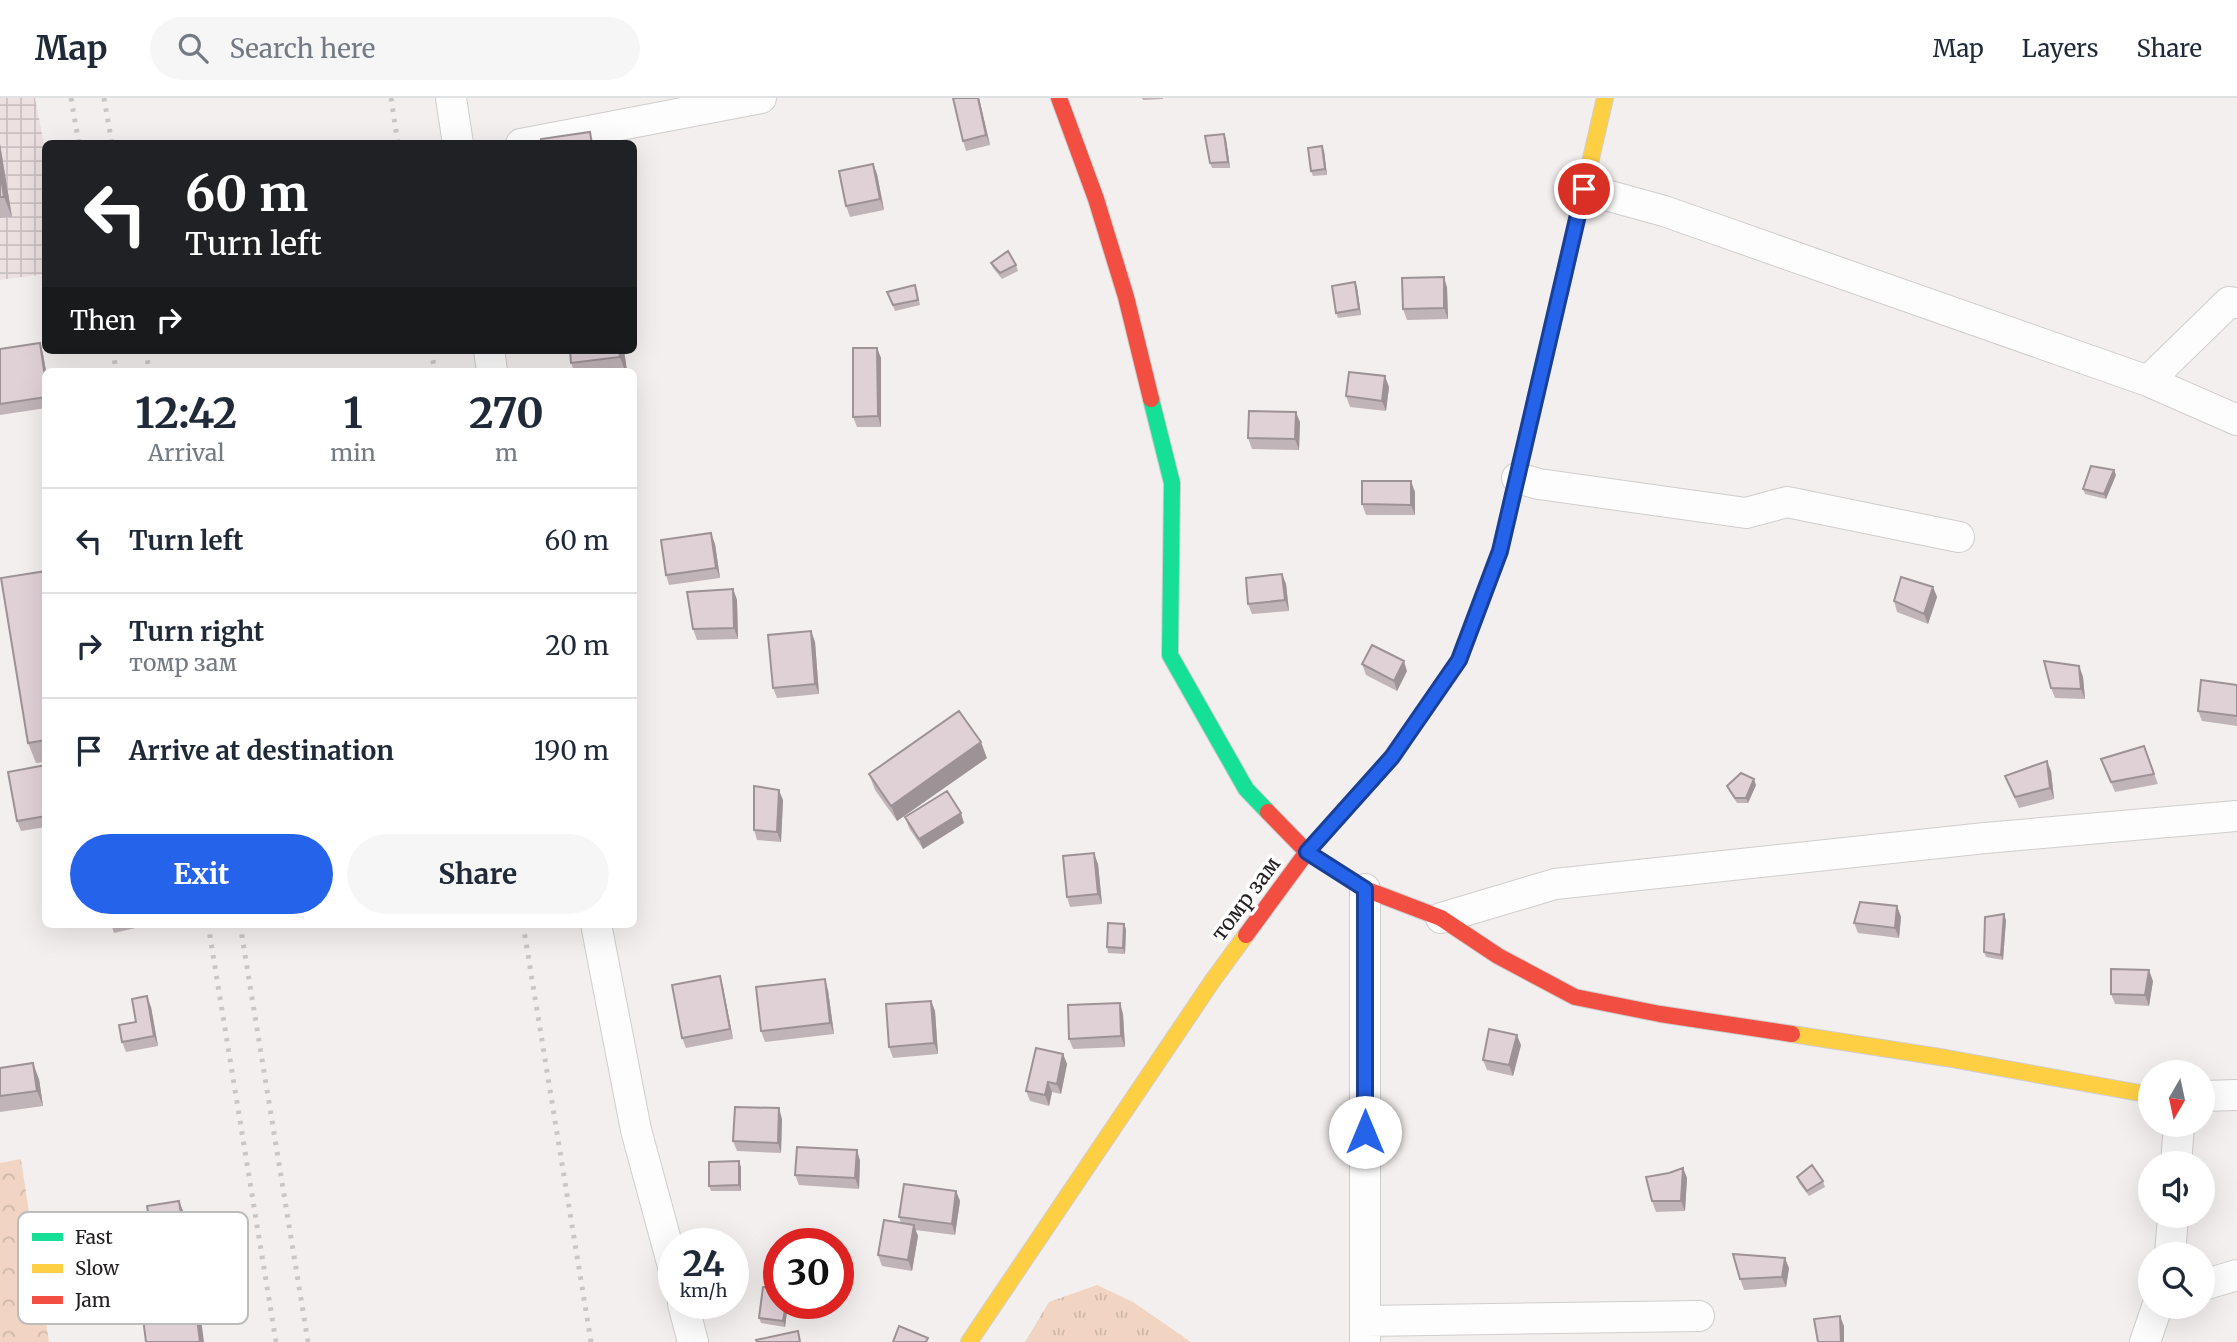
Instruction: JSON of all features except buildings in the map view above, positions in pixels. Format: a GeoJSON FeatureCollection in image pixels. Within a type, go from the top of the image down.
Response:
{"type":"FeatureCollection","features":[{"type":"Feature","properties":{"kind":"street"},"geometry":{"type":"LineString","coordinates":[[451,98],[456,140]]}},
{"type":"Feature","properties":{"kind":"street"},"geometry":{"type":"LineString","coordinates":[[542,140],[761,98]]}},
{"type":"Feature","properties":{"kind":"street"},"geometry":{"type":"LineString","coordinates":[[1059,98],[1096,199],[1126,297],[1172,483],[1170,655],[1246,789],[1307,852],[1365,889],[1441,918],[1498,956],[1575,997],[1660,1014],[1947,1058],[2138,1093]]}},
{"type":"Feature","properties":{"kind":"street","name":"томр зам"},"geometry":{"type":"LineString","coordinates":[[969,1342],[1213,980],[1307,852],[1392,757],[1459,660],[1500,551],[1605,98]]}},
{"type":"Feature","properties":{"kind":"street"},"geometry":{"type":"LineString","coordinates":[[1584,189],[1664,211],[2148,381],[2237,420]]}},
{"type":"Feature","properties":{"kind":"street"},"geometry":{"type":"LineString","coordinates":[[2148,381],[2229,302],[2237,303]]}},
{"type":"Feature","properties":{"kind":"street"},"geometry":{"type":"LineString","coordinates":[[1517,478],[1539,484],[1746,513],[1787,502],[1958,537]]}},
{"type":"Feature","properties":{"kind":"street"},"geometry":{"type":"LineString","coordinates":[[1441,918],[1555,884],[1972,840],[2237,816]]}},
{"type":"Feature","properties":{"kind":"street"},"geometry":{"type":"LineString","coordinates":[[1365,889],[1365,1331],[1699,1316]]}},
{"type":"Feature","properties":{"kind":"street"},"geometry":{"type":"LineString","coordinates":[[597,928],[636,1130],[663,1228]]}},
{"type":"Feature","properties":{"kind":"street"},"geometry":{"type":"LineString","coordinates":[[2216,1096],[2237,1095]]}},
{"type":"Feature","properties":{"kind":"street"},"geometry":{"type":"LineString","coordinates":[[2215,1281],[2237,1275]]}},
{"type":"Feature","properties":{"kind":"street"},"geometry":{"type":"LineString","coordinates":[[687,1319],[693,1342]]}},
{"type":"Feature","properties":{"kind":"street"},"geometry":{"type":"LineString","coordinates":[[2145,1342],[2153,1319]]}},
{"type":"Feature","properties":{"kind":"shaded area"},"geometry":{"type":"Polygon","coordinates":[[[0,98],[35,98],[43,140],[42,274],[0,280],[0,98]]]}},
{"type":"Feature","properties":{"kind":"green space"},"geometry":{"type":"Polygon","coordinates":[[[21,1159],[29,1212],[18,1212],[18,1324],[46,1324],[49,1342],[0,1342],[0,1163],[21,1159]]]}},
{"type":"Feature","properties":{"kind":"green space"},"geometry":{"type":"Polygon","coordinates":[[[1097,1285],[1133,1302],[1191,1342],[1025,1342],[1049,1302],[1097,1285]]]}},
{"type":"Feature","properties":{"kind":"railway"},"geometry":{"type":"LineString","coordinates":[[71,98],[78,140]]}},
{"type":"Feature","properties":{"kind":"railway"},"geometry":{"type":"LineString","coordinates":[[104,98],[111,140]]}},
{"type":"Feature","properties":{"kind":"railway"},"geometry":{"type":"LineString","coordinates":[[391,98],[397,140]]}},
{"type":"Feature","properties":{"kind":"railway"},"geometry":{"type":"LineString","coordinates":[[114,354],[116,368]]}},
{"type":"Feature","properties":{"kind":"railway"},"geometry":{"type":"LineString","coordinates":[[147,354],[149,368]]}},
{"type":"Feature","properties":{"kind":"railway"},"geometry":{"type":"LineString","coordinates":[[432,354],[434,368]]}},
{"type":"Feature","properties":{"kind":"railway"},"geometry":{"type":"LineString","coordinates":[[209,928],[276,1342]]}},
{"type":"Feature","properties":{"kind":"railway"},"geometry":{"type":"LineString","coordinates":[[241,928],[308,1342]]}},
{"type":"Feature","properties":{"kind":"railway"},"geometry":{"type":"LineString","coordinates":[[524,928],[591,1342]]}},
{"type":"Feature","properties":{"kind":"traffic: fast"},"geometry":{"type":"LineString","coordinates":[[1151,399],[1172,483],[1170,655],[1246,789],[1268,812]]}},
{"type":"Feature","properties":{"kind":"traffic: slow"},"geometry":{"type":"LineString","coordinates":[[1449,675],[1459,660],[1500,551],[1605,98]]}},
{"type":"Feature","properties":{"kind":"traffic: slow"},"geometry":{"type":"LineString","coordinates":[[969,1342],[1246,935]]}},
{"type":"Feature","properties":{"kind":"traffic: slow"},"geometry":{"type":"LineString","coordinates":[[1792,1034],[2138,1093]]}},
{"type":"Feature","properties":{"kind":"traffic: jam"},"geometry":{"type":"LineString","coordinates":[[1059,98],[1096,199],[1126,297],[1151,399]]}},
{"type":"Feature","properties":{"kind":"traffic: jam"},"geometry":{"type":"LineString","coordinates":[[1246,935],[1307,852],[1392,757],[1449,675]]}},
{"type":"Feature","properties":{"kind":"traffic: jam"},"geometry":{"type":"LineString","coordinates":[[1268,812],[1307,852],[1365,889],[1441,918],[1498,956],[1575,997],[1660,1014],[1792,1034]]}},
{"type":"Feature","properties":{"kind":"route"},"geometry":{"type":"LineString","coordinates":[[1365,1132],[1365,889],[1307,852],[1392,757],[1459,660],[1500,551],[1584,189]]}}]}
